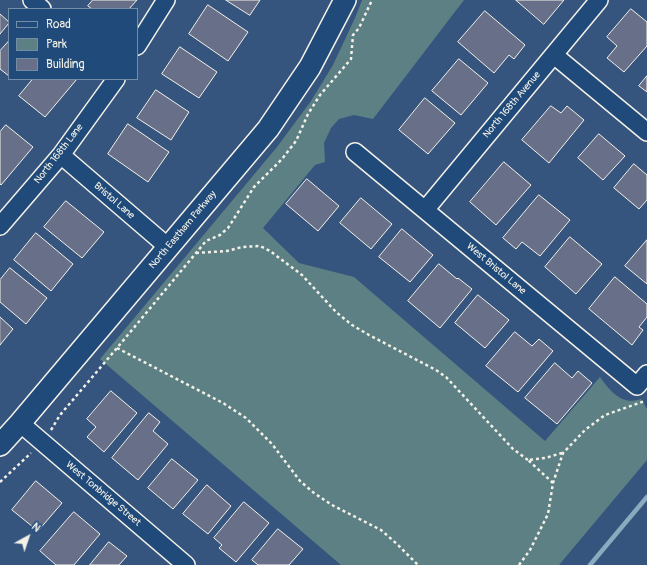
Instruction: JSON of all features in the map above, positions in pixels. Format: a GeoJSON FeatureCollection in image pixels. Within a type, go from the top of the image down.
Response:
{"type":"FeatureCollection","features":[{"type":"Feature","properties":{"kind":"street"},"geometry":{"type":"LineString","coordinates":[[32,0],[41,8]]}},
{"type":"Feature","properties":{"kind":"street"},"geometry":{"type":"LineString","coordinates":[[138,44],[166,0]]}},
{"type":"Feature","properties":{"kind":"street","name":"North Eastham Parkway"},"geometry":{"type":"LineString","coordinates":[[0,445],[268,129],[290,97],[325,40],[345,0]]}},
{"type":"Feature","properties":{"kind":"street","name":"North 168th Avenue"},"geometry":{"type":"LineString","coordinates":[[425,210],[599,0]]}},
{"type":"Feature","properties":{"kind":"street"},"geometry":{"type":"LineString","coordinates":[[554,55],[647,132]]}},
{"type":"Feature","properties":{"kind":"street","name":"North 168th Lane"},"geometry":{"type":"LineString","coordinates":[[0,226],[61,155],[115,80]]}},
{"type":"Feature","properties":{"kind":"street","name":"West Bristol Lane"},"geometry":{"type":"LineString","coordinates":[[355,152],[425,210],[642,380]]}},
{"type":"Feature","properties":{"kind":"street","name":"Bristol Lane"},"geometry":{"type":"LineString","coordinates":[[61,155],[168,247]]}},
{"type":"Feature","properties":{"kind":"street","name":"West Tonbridge Street"},"geometry":{"type":"LineString","coordinates":[[20,423],[186,565]]}},
{"type":"Feature","properties":{"kind":"path"},"geometry":{"type":"LineString","coordinates":[[0,482],[42,442],[60,414],[118,348],[206,240],[220,235],[228,228],[254,187],[282,159],[296,141],[308,114],[320,95],[351,59],[353,35],[372,0]]}},
{"type":"Feature","properties":{"kind":"path"},"geometry":{"type":"LineString","coordinates":[[196,253],[227,252],[242,247],[260,246],[270,251],[302,275],[336,312],[352,325],[436,370],[446,377],[513,449],[528,460],[553,483]]}},
{"type":"Feature","properties":{"kind":"path"},"geometry":{"type":"LineString","coordinates":[[118,348],[223,404],[246,418],[272,444],[300,481],[314,493],[332,505],[381,530],[418,565]]}},
{"type":"Feature","properties":{"kind":"path"},"geometry":{"type":"LineString","coordinates":[[519,565],[530,550],[548,514],[553,483],[563,453],[585,430],[605,415],[647,400]]}},
{"type":"Feature","properties":{"kind":"path"},"geometry":{"type":"LineString","coordinates":[[528,460],[563,453]]}},
{"type":"Feature","properties":{"kind":"green space"},"geometry":{"type":"Polygon","coordinates":[[[362,0],[464,0],[373,119],[354,115],[339,119],[331,128],[324,143],[325,162],[315,165],[263,228],[299,263],[354,277],[545,441],[600,377],[612,392],[622,399],[634,401],[641,399],[647,409],[647,460],[559,565],[341,565],[100,359],[277,147],[311,101],[333,65],[362,0]]]}},
{"type":"Feature","properties":{"kind":"building"},"geometry":{"type":"Polygon","coordinates":[[[93,0],[137,0],[130,8],[91,8],[88,6],[93,0]]]}},
{"type":"Feature","properties":{"kind":"building"},"geometry":{"type":"Polygon","coordinates":[[[226,0],[260,0],[250,15],[226,0]]]}},
{"type":"Feature","properties":{"kind":"building"},"geometry":{"type":"Polygon","coordinates":[[[516,0],[564,0],[544,24],[516,0]]]}},
{"type":"Feature","properties":{"kind":"building"},"geometry":{"type":"Polygon","coordinates":[[[208,5],[248,32],[228,61],[189,34],[208,5]]]}},
{"type":"Feature","properties":{"kind":"building"},"geometry":{"type":"Polygon","coordinates":[[[631,9],[647,22],[647,46],[624,72],[607,58],[617,46],[607,37],[631,9]]]}},
{"type":"Feature","properties":{"kind":"building"},"geometry":{"type":"Polygon","coordinates":[[[485,11],[525,45],[514,59],[509,55],[494,73],[458,42],[485,11]]]}},
{"type":"Feature","properties":{"kind":"building"},"geometry":{"type":"Polygon","coordinates":[[[0,14],[8,21],[8,24],[0,34],[0,14]]]}},
{"type":"Feature","properties":{"kind":"building"},"geometry":{"type":"Polygon","coordinates":[[[8,42],[8,75],[0,69],[0,51],[8,42]]]}},
{"type":"Feature","properties":{"kind":"building"},"geometry":{"type":"Polygon","coordinates":[[[180,47],[217,72],[199,98],[162,74],[180,47]]]}},
{"type":"Feature","properties":{"kind":"building"},"geometry":{"type":"Polygon","coordinates":[[[459,59],[488,83],[461,115],[432,91],[459,59]]]}},
{"type":"Feature","properties":{"kind":"building"},"geometry":{"type":"Polygon","coordinates":[[[647,76],[647,92],[639,86],[647,76]]]}},
{"type":"Feature","properties":{"kind":"building"},"geometry":{"type":"Polygon","coordinates":[[[32,80],[76,80],[45,117],[19,96],[32,80]]]}},
{"type":"Feature","properties":{"kind":"building"},"geometry":{"type":"Polygon","coordinates":[[[156,90],[189,112],[171,140],[137,118],[156,90]]]}},
{"type":"Feature","properties":{"kind":"building"},"geometry":{"type":"Polygon","coordinates":[[[425,98],[455,123],[428,154],[399,130],[425,98]]]}},
{"type":"Feature","properties":{"kind":"building"},"geometry":{"type":"Polygon","coordinates":[[[551,106],[561,113],[567,106],[584,120],[549,163],[522,140],[551,106]]]}},
{"type":"Feature","properties":{"kind":"building"},"geometry":{"type":"Polygon","coordinates":[[[128,124],[169,152],[148,182],[108,154],[128,124]]]}},
{"type":"Feature","properties":{"kind":"building"},"geometry":{"type":"Polygon","coordinates":[[[6,125],[33,147],[1,185],[0,132],[6,125]]]}},
{"type":"Feature","properties":{"kind":"building"},"geometry":{"type":"Polygon","coordinates":[[[599,134],[625,156],[603,180],[578,158],[599,134]]]}},
{"type":"Feature","properties":{"kind":"building"},"geometry":{"type":"Polygon","coordinates":[[[504,162],[531,185],[496,225],[470,202],[504,162]]]}},
{"type":"Feature","properties":{"kind":"building"},"geometry":{"type":"Polygon","coordinates":[[[634,164],[647,175],[647,200],[639,209],[614,188],[634,164]]]}},
{"type":"Feature","properties":{"kind":"building"},"geometry":{"type":"Polygon","coordinates":[[[307,179],[339,206],[318,231],[286,204],[307,179]]]}},
{"type":"Feature","properties":{"kind":"building"},"geometry":{"type":"Polygon","coordinates":[[[539,195],[570,220],[540,256],[522,242],[516,249],[503,238],[539,195]]]}},
{"type":"Feature","properties":{"kind":"building"},"geometry":{"type":"Polygon","coordinates":[[[361,198],[392,224],[371,249],[340,223],[361,198]]]}},
{"type":"Feature","properties":{"kind":"building"},"geometry":{"type":"Polygon","coordinates":[[[66,201],[104,232],[82,258],[44,227],[66,201]]]}},
{"type":"Feature","properties":{"kind":"building"},"geometry":{"type":"Polygon","coordinates":[[[402,229],[433,255],[410,282],[379,257],[402,229]]]}},
{"type":"Feature","properties":{"kind":"building"},"geometry":{"type":"Polygon","coordinates":[[[36,233],[73,264],[51,291],[14,260],[36,233]]]}},
{"type":"Feature","properties":{"kind":"building"},"geometry":{"type":"Polygon","coordinates":[[[570,237],[602,264],[576,294],[545,267],[570,237]]]}},
{"type":"Feature","properties":{"kind":"building"},"geometry":{"type":"Polygon","coordinates":[[[647,240],[647,284],[625,266],[647,240]]]}},
{"type":"Feature","properties":{"kind":"building"},"geometry":{"type":"Polygon","coordinates":[[[439,264],[472,289],[440,328],[408,301],[439,264]]]}},
{"type":"Feature","properties":{"kind":"building"},"geometry":{"type":"Polygon","coordinates":[[[10,268],[47,298],[26,324],[0,302],[0,280],[10,268]]]}},
{"type":"Feature","properties":{"kind":"building"},"geometry":{"type":"Polygon","coordinates":[[[615,277],[647,304],[647,317],[639,327],[643,330],[632,345],[589,309],[615,277]]]}},
{"type":"Feature","properties":{"kind":"building"},"geometry":{"type":"Polygon","coordinates":[[[478,295],[509,320],[485,348],[455,323],[478,295]]]}},
{"type":"Feature","properties":{"kind":"building"},"geometry":{"type":"Polygon","coordinates":[[[0,317],[13,329],[0,345],[0,317]]]}},
{"type":"Feature","properties":{"kind":"building"},"geometry":{"type":"Polygon","coordinates":[[[515,332],[532,346],[539,339],[553,351],[518,392],[486,366],[515,332]]]}},
{"type":"Feature","properties":{"kind":"building"},"geometry":{"type":"Polygon","coordinates":[[[555,363],[572,378],[578,371],[592,383],[557,424],[525,398],[555,363]]]}},
{"type":"Feature","properties":{"kind":"building"},"geometry":{"type":"Polygon","coordinates":[[[111,391],[137,413],[104,452],[87,437],[96,427],[87,419],[111,391]]]}},
{"type":"Feature","properties":{"kind":"building"},"geometry":{"type":"Polygon","coordinates":[[[149,413],[160,422],[153,431],[168,444],[138,480],[112,458],[149,413]]]}},
{"type":"Feature","properties":{"kind":"building"},"geometry":{"type":"Polygon","coordinates":[[[172,459],[198,480],[173,509],[148,488],[172,459]]]}},
{"type":"Feature","properties":{"kind":"building"},"geometry":{"type":"Polygon","coordinates":[[[36,481],[62,503],[38,531],[12,510],[36,481]]]}},
{"type":"Feature","properties":{"kind":"building"},"geometry":{"type":"Polygon","coordinates":[[[207,485],[231,506],[208,534],[183,514],[207,485]]]}},
{"type":"Feature","properties":{"kind":"building"},"geometry":{"type":"Polygon","coordinates":[[[244,502],[269,523],[236,562],[219,548],[222,545],[214,538],[244,502]]]}},
{"type":"Feature","properties":{"kind":"building"},"geometry":{"type":"Polygon","coordinates":[[[74,512],[100,534],[74,565],[56,565],[40,551],[74,512]]]}},
{"type":"Feature","properties":{"kind":"building"},"geometry":{"type":"Polygon","coordinates":[[[278,529],[303,549],[289,565],[258,565],[252,560],[278,529]]]}},
{"type":"Feature","properties":{"kind":"building"},"geometry":{"type":"Polygon","coordinates":[[[109,542],[127,556],[119,565],[90,565],[109,542]]]}},
{"type":"Feature","properties":{"kind":"waterway"},"geometry":{"type":"LineString","coordinates":[[590,565],[647,497]]}}]}
